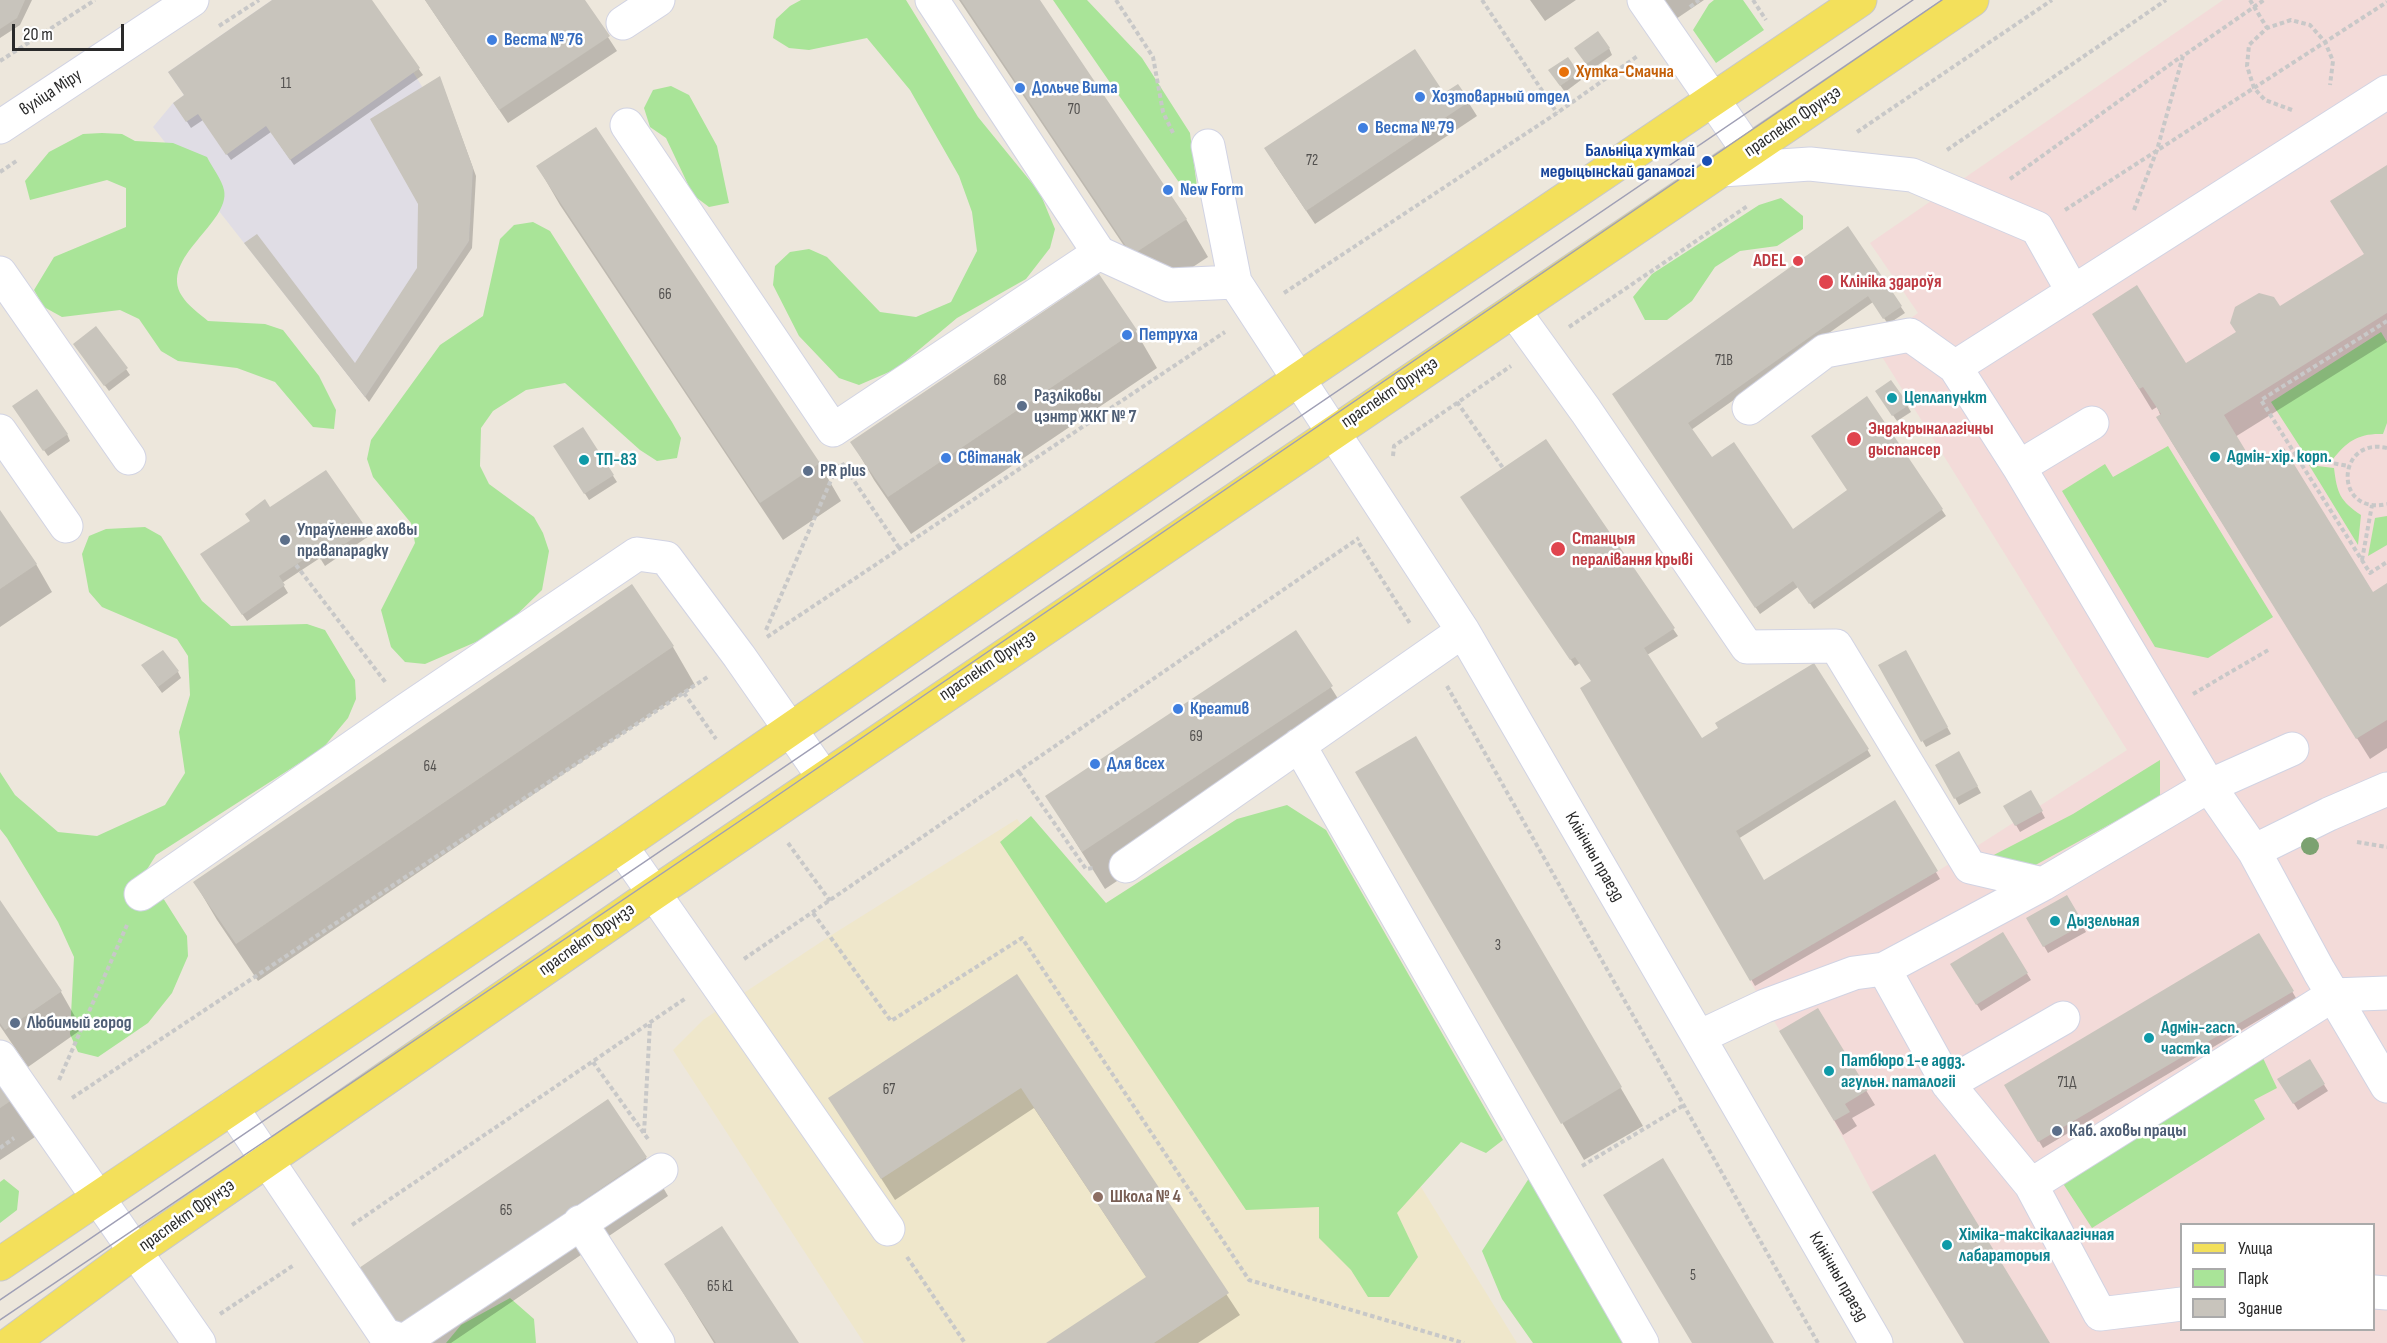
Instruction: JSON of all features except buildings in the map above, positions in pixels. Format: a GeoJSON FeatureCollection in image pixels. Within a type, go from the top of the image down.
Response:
{"type":"FeatureCollection","features":[{"type":"Feature","properties":{"kind":"main road"},"geometry":{"type":"LineString","coordinates":[[0,1264],[621,846],[1299,379],[1860,0]]}},
{"type":"Feature","properties":{"kind":"main road","name":"праспект Фрунзэ"},"geometry":{"type":"LineString","coordinates":[[11,1343],[136,1251],[653,894],[1972,0]]}},
{"type":"Feature","properties":{"kind":"street","name":"вуліца Міру"},"geometry":{"type":"LineString","coordinates":[[0,127],[192,0]]}},
{"type":"Feature","properties":{"kind":"street"},"geometry":{"type":"LineString","coordinates":[[623,23],[658,0]]}},
{"type":"Feature","properties":{"kind":"street"},"geometry":{"type":"LineString","coordinates":[[932,0],[1100,253],[1169,285],[1235,282],[1209,146]]}},
{"type":"Feature","properties":{"kind":"street"},"geometry":{"type":"LineString","coordinates":[[1644,0],[1749,152]]}},
{"type":"Feature","properties":{"kind":"street"},"geometry":{"type":"LineString","coordinates":[[1956,367],[2387,93]]}},
{"type":"Feature","properties":{"kind":"street"},"geometry":{"type":"LineString","coordinates":[[627,125],[833,430],[1100,253]]}},
{"type":"Feature","properties":{"kind":"street"},"geometry":{"type":"LineString","coordinates":[[1722,170],[1810,164],[1912,175],[2037,228],[2073,292]]}},
{"type":"Feature","properties":{"kind":"street"},"geometry":{"type":"LineString","coordinates":[[0,273],[129,458]]}},
{"type":"Feature","properties":{"kind":"street","name":"Клінічны праезд"},"geometry":{"type":"LineString","coordinates":[[1235,282],[1463,631],[1876,1343]]}},
{"type":"Feature","properties":{"kind":"street"},"geometry":{"type":"LineString","coordinates":[[1514,311],[1586,411],[1747,647],[1836,646],[1970,867],[2043,884]]}},
{"type":"Feature","properties":{"kind":"street"},"geometry":{"type":"LineString","coordinates":[[1749,408],[1825,351],[1910,335],[1956,367],[2019,467],[2209,786],[2254,851],[2387,1086]]}},
{"type":"Feature","properties":{"kind":"street"},"geometry":{"type":"LineString","coordinates":[[2019,467],[2092,423]]}},
{"type":"Feature","properties":{"kind":"street"},"geometry":{"type":"LineString","coordinates":[[0,431],[66,526]]}},
{"type":"Feature","properties":{"kind":"street"},"geometry":{"type":"LineString","coordinates":[[141,894],[406,710],[637,554],[666,558],[739,656],[824,778]]}},
{"type":"Feature","properties":{"kind":"street"},"geometry":{"type":"LineString","coordinates":[[1126,866],[1463,631]]}},
{"type":"Feature","properties":{"kind":"street"},"geometry":{"type":"LineString","coordinates":[[1299,745],[1642,1343]]}},
{"type":"Feature","properties":{"kind":"street"},"geometry":{"type":"LineString","coordinates":[[1698,1036],[1765,1006],[1854,973],[1884,969],[2043,884],[2209,786],[2292,749]]}},
{"type":"Feature","properties":{"kind":"street"},"geometry":{"type":"LineString","coordinates":[[2254,851],[2329,814],[2387,789]]}},
{"type":"Feature","properties":{"kind":"street"},"geometry":{"type":"LineString","coordinates":[[621,846],[888,1229]]}},
{"type":"Feature","properties":{"kind":"street"},"geometry":{"type":"LineString","coordinates":[[1884,969],[1947,1084],[2031,1185],[2100,1314],[2180,1304]]}},
{"type":"Feature","properties":{"kind":"street"},"geometry":{"type":"LineString","coordinates":[[2031,1185],[2333,994],[2387,993]]}},
{"type":"Feature","properties":{"kind":"street"},"geometry":{"type":"LineString","coordinates":[[1947,1084],[2063,1018]]}},
{"type":"Feature","properties":{"kind":"street"},"geometry":{"type":"LineString","coordinates":[[0,1057],[196,1338]]}},
{"type":"Feature","properties":{"kind":"street"},"geometry":{"type":"LineString","coordinates":[[232,1108],[385,1335],[405,1341],[661,1170]]}},
{"type":"Feature","properties":{"kind":"street"},"geometry":{"type":"LineString","coordinates":[[580,1222],[658,1343]]}},
{"type":"Feature","properties":{"kind":"path"},"geometry":{"type":"LineString","coordinates":[[0,61],[95,0]]}},
{"type":"Feature","properties":{"kind":"path"},"geometry":{"type":"LineString","coordinates":[[1482,0],[1557,113]]}},
{"type":"Feature","properties":{"kind":"path"},"geometry":{"type":"LineString","coordinates":[[900,549],[840,460],[761,642],[1557,113],[1648,48],[1664,28],[1699,0]]}},
{"type":"Feature","properties":{"kind":"path"},"geometry":{"type":"LineString","coordinates":[[1858,131],[2052,0]]}},
{"type":"Feature","properties":{"kind":"path"},"geometry":{"type":"LineString","coordinates":[[1912,175],[2166,0]]}},
{"type":"Feature","properties":{"kind":"path"},"geometry":{"type":"LineString","coordinates":[[2250,0],[2267,28]]}},
{"type":"Feature","properties":{"kind":"path"},"geometry":{"type":"LineString","coordinates":[[1978,202],[2264,0]]}},
{"type":"Feature","properties":{"kind":"path"},"geometry":{"type":"LineString","coordinates":[[2037,228],[2387,2]]}},
{"type":"Feature","properties":{"kind":"path"},"geometry":{"type":"LineString","coordinates":[[2309,142],[2291,110],[2265,100],[2254,88],[2247,66],[2249,45],[2267,28],[2291,20],[2310,25],[2325,42],[2333,61],[2330,85],[2349,116]]}},
{"type":"Feature","properties":{"kind":"path"},"geometry":{"type":"LineString","coordinates":[[2132,215],[2157,150],[2183,56]]}},
{"type":"Feature","properties":{"kind":"path"},"geometry":{"type":"LineString","coordinates":[[1393,458],[1394,446],[1752,203]]}},
{"type":"Feature","properties":{"kind":"path"},"geometry":{"type":"LineString","coordinates":[[2387,321],[2261,400],[2370,573],[2387,562]]}},
{"type":"Feature","properties":{"kind":"path"},"geometry":{"type":"LineString","coordinates":[[1457,402],[1503,468]]}},
{"type":"Feature","properties":{"kind":"path"},"geometry":{"type":"LineString","coordinates":[[2387,448],[2376,446],[2364,449],[2355,456],[2349,466],[2348,483],[2352,494],[2361,501],[2372,505],[2387,504]]}},
{"type":"Feature","properties":{"kind":"path"},"geometry":{"type":"LineString","coordinates":[[2297,457],[2349,466]]}},
{"type":"Feature","properties":{"kind":"path"},"geometry":{"type":"LineString","coordinates":[[2362,561],[2372,505]]}},
{"type":"Feature","properties":{"kind":"path"},"geometry":{"type":"LineString","coordinates":[[196,1338],[324,1245],[830,902],[1389,517]]}},
{"type":"Feature","properties":{"kind":"path"},"geometry":{"type":"LineString","coordinates":[[1357,539],[1429,655],[1818,1343]]}},
{"type":"Feature","properties":{"kind":"path"},"geometry":{"type":"LineString","coordinates":[[296,565],[406,710]]}},
{"type":"Feature","properties":{"kind":"path"},"geometry":{"type":"LineString","coordinates":[[2164,711],[2270,649]]}},
{"type":"Feature","properties":{"kind":"path"},"geometry":{"type":"LineString","coordinates":[[0,1148],[739,656]]}},
{"type":"Feature","properties":{"kind":"path"},"geometry":{"type":"LineString","coordinates":[[684,693],[721,746]]}},
{"type":"Feature","properties":{"kind":"path"},"geometry":{"type":"LineString","coordinates":[[1019,772],[1086,869],[1126,866]]}},
{"type":"Feature","properties":{"kind":"path"},"geometry":{"type":"LineString","coordinates":[[784,838],[830,902]]}},
{"type":"Feature","properties":{"kind":"path"},"geometry":{"type":"LineString","coordinates":[[43,1118],[141,894]]}},
{"type":"Feature","properties":{"kind":"path"},"geometry":{"type":"LineString","coordinates":[[813,913],[891,1021],[1022,938],[1249,1280],[1464,1343]]}},
{"type":"Feature","properties":{"kind":"path"},"geometry":{"type":"LineString","coordinates":[[644,1133],[650,1023]]}},
{"type":"Feature","properties":{"kind":"path"},"geometry":{"type":"LineString","coordinates":[[593,1062],[658,1153],[661,1170]]}},
{"type":"Feature","properties":{"kind":"path"},"geometry":{"type":"LineString","coordinates":[[1551,1184],[1684,1105]]}},
{"type":"Feature","properties":{"kind":"path"},"geometry":{"type":"LineString","coordinates":[[888,1229],[965,1343]]}},
{"type":"Feature","properties":{"kind":"shaded area"},"geometry":{"type":"Polygon","coordinates":[[[272,0],[368,0],[473,168],[469,241],[365,397],[153,127],[173,103],[184,95],[168,72],[272,0]]]}},
{"type":"Feature","properties":{"kind":"shaded area"},"geometry":{"type":"Polygon","coordinates":[[[2223,0],[2387,0],[2387,1343],[1964,1343],[1872,1192],[1834,1121],[1750,981],[1938,871],[2127,750],[1874,344],[1918,313],[1870,243],[2223,0]]]}},
{"type":"Feature","properties":{"kind":"shaded area","name":"Школа № 4"},"geometry":{"type":"Polygon","coordinates":[[[1017,819],[1096,929],[1242,896],[1517,1343],[864,1343],[673,1050],[703,1020],[830,936],[1017,819]]]}},
{"type":"Feature","properties":{"kind":"green space"},"geometry":{"type":"Polygon","coordinates":[[[801,0],[906,0],[978,117],[1040,193],[1055,229],[1050,248],[1026,279],[957,318],[896,369],[859,385],[839,378],[799,336],[773,285],[775,266],[790,252],[809,249],[827,257],[880,312],[916,317],[951,302],[977,251],[972,212],[959,176],[910,90],[867,38],[809,50],[789,48],[773,38],[776,19],[790,6],[801,0]]]}},
{"type":"Feature","properties":{"kind":"green space"},"geometry":{"type":"Polygon","coordinates":[[[1053,0],[1087,0],[1142,58],[1190,133],[1198,195],[1178,181],[1053,0]]]}},
{"type":"Feature","properties":{"kind":"green space"},"geometry":{"type":"Polygon","coordinates":[[[1714,0],[1743,0],[1764,30],[1716,63],[1693,30],[1709,4],[1714,0]]]}},
{"type":"Feature","properties":{"kind":"green space"},"geometry":{"type":"Polygon","coordinates":[[[671,86],[689,95],[717,146],[729,203],[709,207],[693,195],[666,138],[650,127],[644,108],[653,90],[671,86]]]}},
{"type":"Feature","properties":{"kind":"green space"},"geometry":{"type":"Polygon","coordinates":[[[83,134],[122,134],[135,141],[173,143],[207,157],[223,186],[223,202],[217,215],[179,268],[177,282],[182,296],[208,321],[265,324],[283,330],[319,376],[336,410],[334,429],[313,427],[275,382],[237,368],[178,361],[161,351],[139,319],[120,310],[62,317],[44,307],[34,290],[54,257],[126,227],[126,188],[107,180],[30,200],[25,181],[49,152],[83,134]]]}},
{"type":"Feature","properties":{"kind":"green space"},"geometry":{"type":"Polygon","coordinates":[[[1781,198],[1803,216],[1803,229],[1777,246],[1740,251],[1715,267],[1692,301],[1667,320],[1645,320],[1633,297],[1652,274],[1759,205],[1781,198]]]}},
{"type":"Feature","properties":{"kind":"green space"},"geometry":{"type":"Polygon","coordinates":[[[533,222],[550,231],[672,422],[681,438],[677,458],[657,461],[640,450],[565,383],[526,390],[493,411],[481,428],[480,466],[489,484],[534,517],[543,533],[549,551],[542,590],[499,632],[425,664],[405,662],[391,647],[381,610],[415,543],[411,523],[373,477],[367,459],[371,440],[440,345],[483,316],[500,239],[514,225],[533,222]]]}},
{"type":"Feature","properties":{"kind":"green space"},"geometry":{"type":"Polygon","coordinates":[[[2381,332],[2387,342],[2387,423],[2383,434],[2354,439],[2333,459],[2304,453],[2271,402],[2381,332]]]}},
{"type":"Feature","properties":{"kind":"green space"},"geometry":{"type":"Polygon","coordinates":[[[2168,446],[2273,617],[2208,658],[2155,647],[2062,491],[2105,464],[2113,477],[2168,446]]]}},
{"type":"Feature","properties":{"kind":"green space"},"geometry":{"type":"Polygon","coordinates":[[[2309,465],[2334,468],[2341,496],[2361,515],[2358,545],[2309,465]]]}},
{"type":"Feature","properties":{"kind":"green space"},"geometry":{"type":"Polygon","coordinates":[[[2387,516],[2387,545],[2368,556],[2375,518],[2387,516]]]}},
{"type":"Feature","properties":{"kind":"green space"},"geometry":{"type":"Polygon","coordinates":[[[145,527],[161,536],[202,601],[231,626],[307,624],[325,630],[355,680],[356,699],[348,718],[323,748],[156,855],[146,871],[187,936],[188,956],[172,993],[148,1023],[98,1057],[78,1052],[70,1034],[74,957],[58,922],[0,829],[0,772],[15,795],[58,832],[97,836],[165,805],[185,773],[179,732],[190,695],[188,656],[177,639],[102,607],[89,592],[82,554],[89,536],[106,529],[145,527]]]}},
{"type":"Feature","properties":{"kind":"green space"},"geometry":{"type":"Polygon","coordinates":[[[2160,760],[2160,797],[2019,874],[1986,859],[2073,814],[2160,760]]]}},
{"type":"Feature","properties":{"kind":"green space"},"geometry":{"type":"Polygon","coordinates":[[[1287,805],[1326,830],[1503,1140],[1486,1153],[1461,1142],[1397,1213],[1418,1257],[1389,1297],[1368,1297],[1351,1270],[1319,1238],[1319,1207],[1246,1210],[1000,842],[1031,816],[1106,903],[1237,819],[1287,805]]]}},
{"type":"Feature","properties":{"kind":"green space"},"geometry":{"type":"Polygon","coordinates":[[[2263,1058],[2277,1088],[2254,1100],[2265,1119],[2092,1228],[2062,1182],[2263,1058]]]}},
{"type":"Feature","properties":{"kind":"green space"},"geometry":{"type":"Polygon","coordinates":[[[1533,1172],[1625,1343],[1533,1343],[1502,1299],[1482,1251],[1533,1172]]]}},
{"type":"Feature","properties":{"kind":"green space"},"geometry":{"type":"Polygon","coordinates":[[[4,1179],[19,1191],[17,1210],[0,1223],[0,1182],[4,1179]]]}},
{"type":"Feature","properties":{"kind":"green space"},"geometry":{"type":"Polygon","coordinates":[[[510,1298],[534,1319],[536,1343],[446,1343],[461,1325],[510,1298]]]}},
{"type":"Feature","properties":{"kind":"tram line"},"geometry":{"type":"LineString","coordinates":[[0,1300],[1913,0]]}},
{"type":"Feature","properties":{"kind":"tram line"},"geometry":{"type":"LineString","coordinates":[[0,1320],[762,806],[1942,0]]}},
{"type":"Feature","properties":{"kind":"place","name":"Веста № 76"},"geometry":{"type":"Point","coordinates":[492,40]}},
{"type":"Feature","properties":{"kind":"place","name":"Хутка-Смачна"},"geometry":{"type":"Point","coordinates":[1564,72]}},
{"type":"Feature","properties":{"kind":"place","name":"Дольче Вита"},"geometry":{"type":"Point","coordinates":[1020,88]}},
{"type":"Feature","properties":{"kind":"place","name":"Хозтоварный отдел"},"geometry":{"type":"Point","coordinates":[1420,97]}},
{"type":"Feature","properties":{"kind":"place","name":"Веста № 79"},"geometry":{"type":"Point","coordinates":[1363,128]}},
{"type":"Feature","properties":{"kind":"place","name":"Бальніца хуткай медыцынскай дапамогі"},"geometry":{"type":"Point","coordinates":[1707,161]}},
{"type":"Feature","properties":{"kind":"place","name":"New Form"},"geometry":{"type":"Point","coordinates":[1168,190]}},
{"type":"Feature","properties":{"kind":"place","name":"ADEL"},"geometry":{"type":"Point","coordinates":[1798,261]}},
{"type":"Feature","properties":{"kind":"place","name":"Клініка здароўя"},"geometry":{"type":"Point","coordinates":[1826,282]}},
{"type":"Feature","properties":{"kind":"place","name":"Петруха"},"geometry":{"type":"Point","coordinates":[1127,335]}},
{"type":"Feature","properties":{"kind":"place","name":"Цеплапункт"},"geometry":{"type":"Point","coordinates":[1892,398]}},
{"type":"Feature","properties":{"kind":"place","name":"Разліковы цэнтр ЖКГ № 7"},"geometry":{"type":"Point","coordinates":[1022,406]}},
{"type":"Feature","properties":{"kind":"place","name":"Эндакрыналагічны дыспансер"},"geometry":{"type":"Point","coordinates":[1854,439]}},
{"type":"Feature","properties":{"kind":"place","name":"Адмін-хір. корп."},"geometry":{"type":"Point","coordinates":[2215,457]}},
{"type":"Feature","properties":{"kind":"place","name":"Світанак"},"geometry":{"type":"Point","coordinates":[946,458]}},
{"type":"Feature","properties":{"kind":"place","name":"ТП-83"},"geometry":{"type":"Point","coordinates":[584,460]}},
{"type":"Feature","properties":{"kind":"place","name":"PR plus"},"geometry":{"type":"Point","coordinates":[808,471]}},
{"type":"Feature","properties":{"kind":"place","name":"Упраўленне аховы правапарадку"},"geometry":{"type":"Point","coordinates":[285,540]}},
{"type":"Feature","properties":{"kind":"place","name":"Станцыя пералівання крыві"},"geometry":{"type":"Point","coordinates":[1558,549]}},
{"type":"Feature","properties":{"kind":"place","name":"Креатив"},"geometry":{"type":"Point","coordinates":[1178,709]}},
{"type":"Feature","properties":{"kind":"place","name":"Для всех"},"geometry":{"type":"Point","coordinates":[1095,764]}},
{"type":"Feature","properties":{"kind":"place","name":"Дызельная"},"geometry":{"type":"Point","coordinates":[2055,921]}},
{"type":"Feature","properties":{"kind":"place","name":"Любимый город"},"geometry":{"type":"Point","coordinates":[15,1023]}},
{"type":"Feature","properties":{"kind":"place","name":"Адмін-гасп. частка"},"geometry":{"type":"Point","coordinates":[2149,1038]}},
{"type":"Feature","properties":{"kind":"place","name":"Патбюро 1-е аддз. агульн. паталогіі"},"geometry":{"type":"Point","coordinates":[1829,1071]}},
{"type":"Feature","properties":{"kind":"place","name":"Каб. аховы працы"},"geometry":{"type":"Point","coordinates":[2057,1131]}},
{"type":"Feature","properties":{"kind":"place","name":"Школа № 4"},"geometry":{"type":"Point","coordinates":[1098,1197]}},
{"type":"Feature","properties":{"kind":"place","name":"Хіміка-таксікалагічная лабараторыя"},"geometry":{"type":"Point","coordinates":[1947,1245]}}]}
